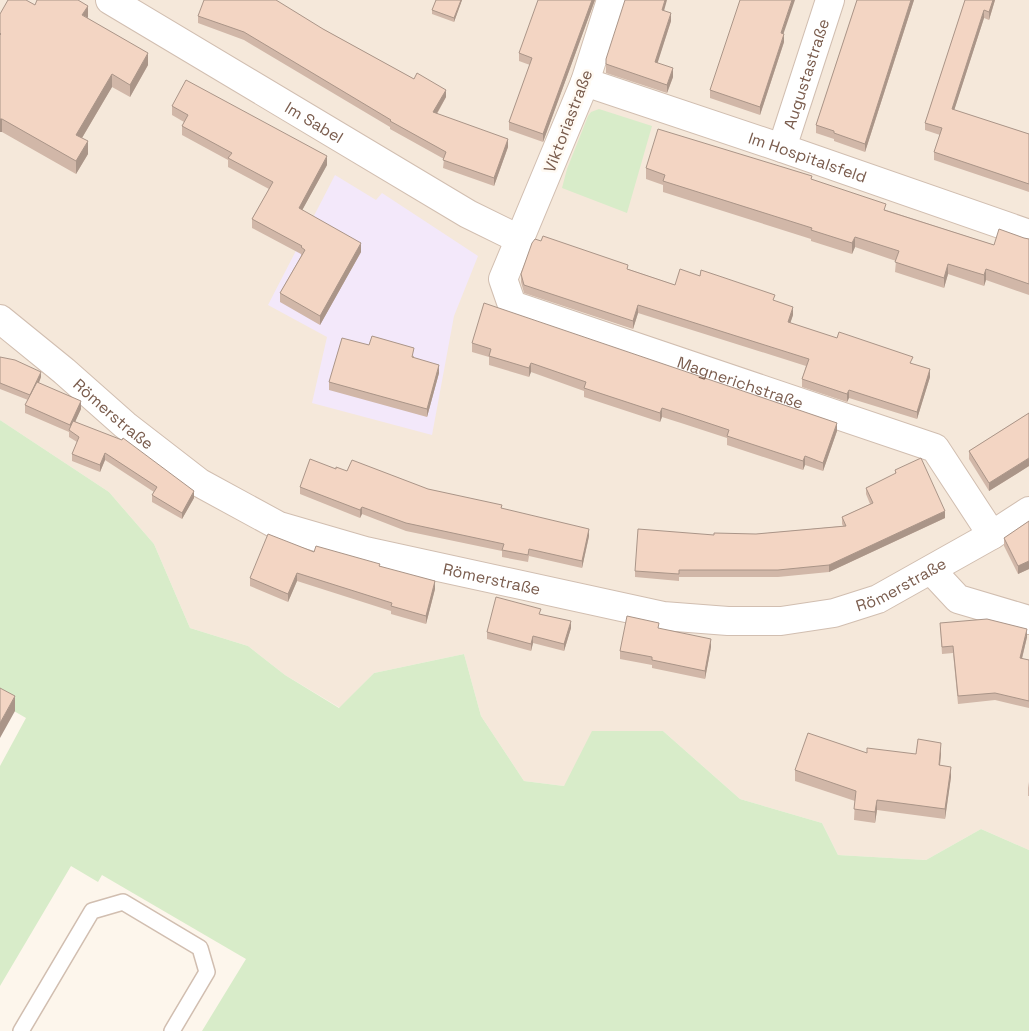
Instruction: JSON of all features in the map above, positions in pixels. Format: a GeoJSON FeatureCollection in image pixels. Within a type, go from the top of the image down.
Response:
{"type":"FeatureCollection","features":[{"type":"Feature","properties":{"kind":"street","name":"Im Sabel"},"geometry":{"type":"LineString","coordinates":[[110,0],[468,214],[521,240]]}},
{"type":"Feature","properties":{"kind":"street","name":"Viktoriastraße"},"geometry":{"type":"LineString","coordinates":[[521,240],[585,82],[610,0]]}},
{"type":"Feature","properties":{"kind":"street","name":"Augustastraße"},"geometry":{"type":"LineString","coordinates":[[782,148],[830,0]]}},
{"type":"Feature","properties":{"kind":"street","name":"Im Hospitalsfeld"},"geometry":{"type":"LineString","coordinates":[[585,82],[1029,234]]}},
{"type":"Feature","properties":{"kind":"street","name":"Magnerichstraße"},"geometry":{"type":"LineString","coordinates":[[521,240],[503,279],[512,305],[935,448],[992,535]]}},
{"type":"Feature","properties":{"kind":"street","name":"Römerstraße"},"geometry":{"type":"LineString","coordinates":[[0,319],[64,371],[125,425],[200,483],[280,526],[365,551],[663,616],[728,621],[781,621],[834,613],[878,599],[992,535],[1029,511]]}},
{"type":"Feature","properties":{"kind":"street"},"geometry":{"type":"LineString","coordinates":[[931,570],[958,599],[1029,620]]}},
{"type":"Feature","properties":{"kind":"lane"},"geometry":{"type":"LineString","coordinates":[[21,1031],[92,911],[123,902],[200,948],[207,972],[172,1031]]}},
{"type":"Feature","properties":{"kind":"shaded area"},"geometry":{"type":"Polygon","coordinates":[[[0,0],[1029,0],[1029,850],[981,829],[926,860],[838,855],[822,823],[740,799],[663,731],[564,786],[524,781],[481,716],[464,654],[374,673],[340,708],[285,675],[248,646],[190,628],[154,544],[109,492],[0,420],[0,0]]]}},
{"type":"Feature","properties":{"kind":"shaded area"},"geometry":{"type":"Polygon","coordinates":[[[335,175],[376,200],[382,193],[478,256],[454,316],[432,435],[312,403],[327,337],[268,305],[335,175]]]}},
{"type":"Feature","properties":{"kind":"green space"},"geometry":{"type":"Polygon","coordinates":[[[599,109],[652,126],[627,213],[562,188],[567,169],[588,116],[591,112],[599,109]]]}},
{"type":"Feature","properties":{"kind":"green space"},"geometry":{"type":"Polygon","coordinates":[[[0,420],[109,492],[154,544],[190,628],[248,646],[285,675],[339,708],[374,673],[464,654],[481,716],[524,781],[564,786],[592,731],[663,731],[740,799],[822,823],[838,855],[926,860],[981,829],[1029,850],[1029,1031],[202,1031],[246,959],[102,875],[98,882],[71,866],[0,986],[0,766],[26,718],[0,703],[0,420]]]}},
{"type":"Feature","properties":{"kind":"building"},"geometry":{"type":"Polygon","coordinates":[[[8,0],[26,0],[35,5],[37,0],[78,0],[88,6],[82,15],[148,53],[130,85],[112,74],[76,135],[88,141],[76,161],[0,119],[0,14],[8,0]]]}},
{"type":"Feature","properties":{"kind":"building"},"geometry":{"type":"Polygon","coordinates":[[[204,0],[276,0],[323,29],[414,79],[417,73],[446,90],[433,112],[508,139],[494,178],[443,160],[446,152],[390,121],[244,32],[198,16],[204,0]]]}},
{"type":"Feature","properties":{"kind":"building"},"geometry":{"type":"Polygon","coordinates":[[[436,0],[461,0],[454,18],[432,10],[436,0]]]}},
{"type":"Feature","properties":{"kind":"building"},"geometry":{"type":"Polygon","coordinates":[[[538,0],[592,0],[543,134],[509,122],[532,58],[519,53],[538,0]]]}},
{"type":"Feature","properties":{"kind":"building"},"geometry":{"type":"Polygon","coordinates":[[[625,0],[665,0],[662,10],[671,13],[655,62],[673,68],[667,85],[606,64],[625,0]]]}},
{"type":"Feature","properties":{"kind":"building"},"geometry":{"type":"Polygon","coordinates":[[[740,0],[792,0],[781,33],[784,34],[760,107],[710,90],[740,0]]]}},
{"type":"Feature","properties":{"kind":"building"},"geometry":{"type":"Polygon","coordinates":[[[857,0],[911,0],[865,144],[816,125],[857,0]]]}},
{"type":"Feature","properties":{"kind":"building"},"geometry":{"type":"Polygon","coordinates":[[[965,0],[993,0],[989,12],[984,10],[952,109],[1029,134],[1029,184],[934,152],[942,128],[925,123],[965,0]]]}},
{"type":"Feature","properties":{"kind":"building"},"geometry":{"type":"Polygon","coordinates":[[[186,80],[327,156],[299,208],[361,243],[320,316],[280,293],[305,250],[302,246],[252,219],[273,182],[228,158],[232,153],[182,126],[188,115],[172,106],[186,80]]]}},
{"type":"Feature","properties":{"kind":"building"},"geometry":{"type":"Polygon","coordinates":[[[658,129],[812,176],[811,179],[886,204],[884,210],[994,245],[999,229],[1029,239],[1029,284],[986,269],[984,275],[948,264],[944,278],[895,262],[899,251],[855,237],[852,243],[811,230],[812,228],[663,181],[665,175],[646,168],[658,129]]]}},
{"type":"Feature","properties":{"kind":"building"},"geometry":{"type":"Polygon","coordinates":[[[543,236],[628,265],[627,269],[675,285],[680,269],[700,276],[701,270],[775,295],[773,300],[793,307],[788,322],[837,338],[839,332],[913,357],[910,363],[930,369],[917,412],[849,390],[847,394],[802,379],[809,359],[638,305],[633,321],[524,285],[521,274],[532,243],[535,239],[541,241],[543,236]]]}},
{"type":"Feature","properties":{"kind":"building"},"geometry":{"type":"Polygon","coordinates":[[[484,303],[837,423],[823,463],[805,456],[803,461],[727,436],[729,430],[662,408],[660,413],[584,388],[586,382],[531,363],[529,368],[489,356],[491,349],[472,343],[484,303]]]}},
{"type":"Feature","properties":{"kind":"building"},"geometry":{"type":"Polygon","coordinates":[[[372,336],[414,348],[412,357],[439,365],[427,409],[329,382],[342,338],[369,345],[372,336]]]}},
{"type":"Feature","properties":{"kind":"building"},"geometry":{"type":"Polygon","coordinates":[[[0,357],[15,360],[41,372],[30,395],[0,383],[0,357]]]}},
{"type":"Feature","properties":{"kind":"building"},"geometry":{"type":"Polygon","coordinates":[[[37,382],[81,401],[70,425],[25,405],[37,382]]]}},
{"type":"Feature","properties":{"kind":"building"},"geometry":{"type":"Polygon","coordinates":[[[1029,413],[1029,458],[989,483],[969,451],[1029,413]]]}},
{"type":"Feature","properties":{"kind":"building"},"geometry":{"type":"Polygon","coordinates":[[[73,421],[122,440],[123,438],[194,491],[182,513],[152,495],[157,487],[105,453],[100,465],[72,454],[79,437],[69,430],[73,421]]]}},
{"type":"Feature","properties":{"kind":"building"},"geometry":{"type":"Polygon","coordinates":[[[921,458],[945,511],[829,565],[778,570],[679,570],[679,574],[635,571],[638,529],[714,535],[714,533],[756,534],[846,526],[842,517],[873,503],[866,488],[896,473],[895,470],[921,458]]]}},
{"type":"Feature","properties":{"kind":"building"},"geometry":{"type":"Polygon","coordinates":[[[310,459],[347,471],[352,460],[428,489],[502,505],[501,508],[589,529],[582,561],[529,549],[528,555],[502,550],[504,544],[406,523],[362,507],[360,510],[300,487],[310,459]]]}},
{"type":"Feature","properties":{"kind":"building"},"geometry":{"type":"Polygon","coordinates":[[[1029,521],[1029,561],[1018,566],[1004,538],[1029,521]]]}},
{"type":"Feature","properties":{"kind":"building"},"geometry":{"type":"Polygon","coordinates":[[[268,534],[314,552],[316,546],[435,581],[426,616],[391,606],[392,603],[297,573],[288,594],[250,578],[268,534]]]}},
{"type":"Feature","properties":{"kind":"building"},"geometry":{"type":"Polygon","coordinates":[[[496,597],[541,609],[539,614],[571,621],[564,644],[533,636],[531,644],[487,632],[496,597]]]}},
{"type":"Feature","properties":{"kind":"building"},"geometry":{"type":"Polygon","coordinates":[[[627,616],[659,623],[658,628],[711,639],[705,671],[620,651],[627,616]]]}},
{"type":"Feature","properties":{"kind":"building"},"geometry":{"type":"Polygon","coordinates":[[[987,619],[1027,629],[1020,658],[1029,660],[1029,701],[995,693],[958,696],[953,646],[942,647],[940,623],[987,619]]]}},
{"type":"Feature","properties":{"kind":"building"},"geometry":{"type":"Polygon","coordinates":[[[0,688],[15,696],[0,723],[0,688]]]}},
{"type":"Feature","properties":{"kind":"building"},"geometry":{"type":"Polygon","coordinates":[[[808,733],[867,753],[867,748],[916,754],[918,739],[941,743],[939,765],[951,767],[945,809],[877,800],[875,812],[854,809],[856,791],[795,770],[808,733]]]}}]}
